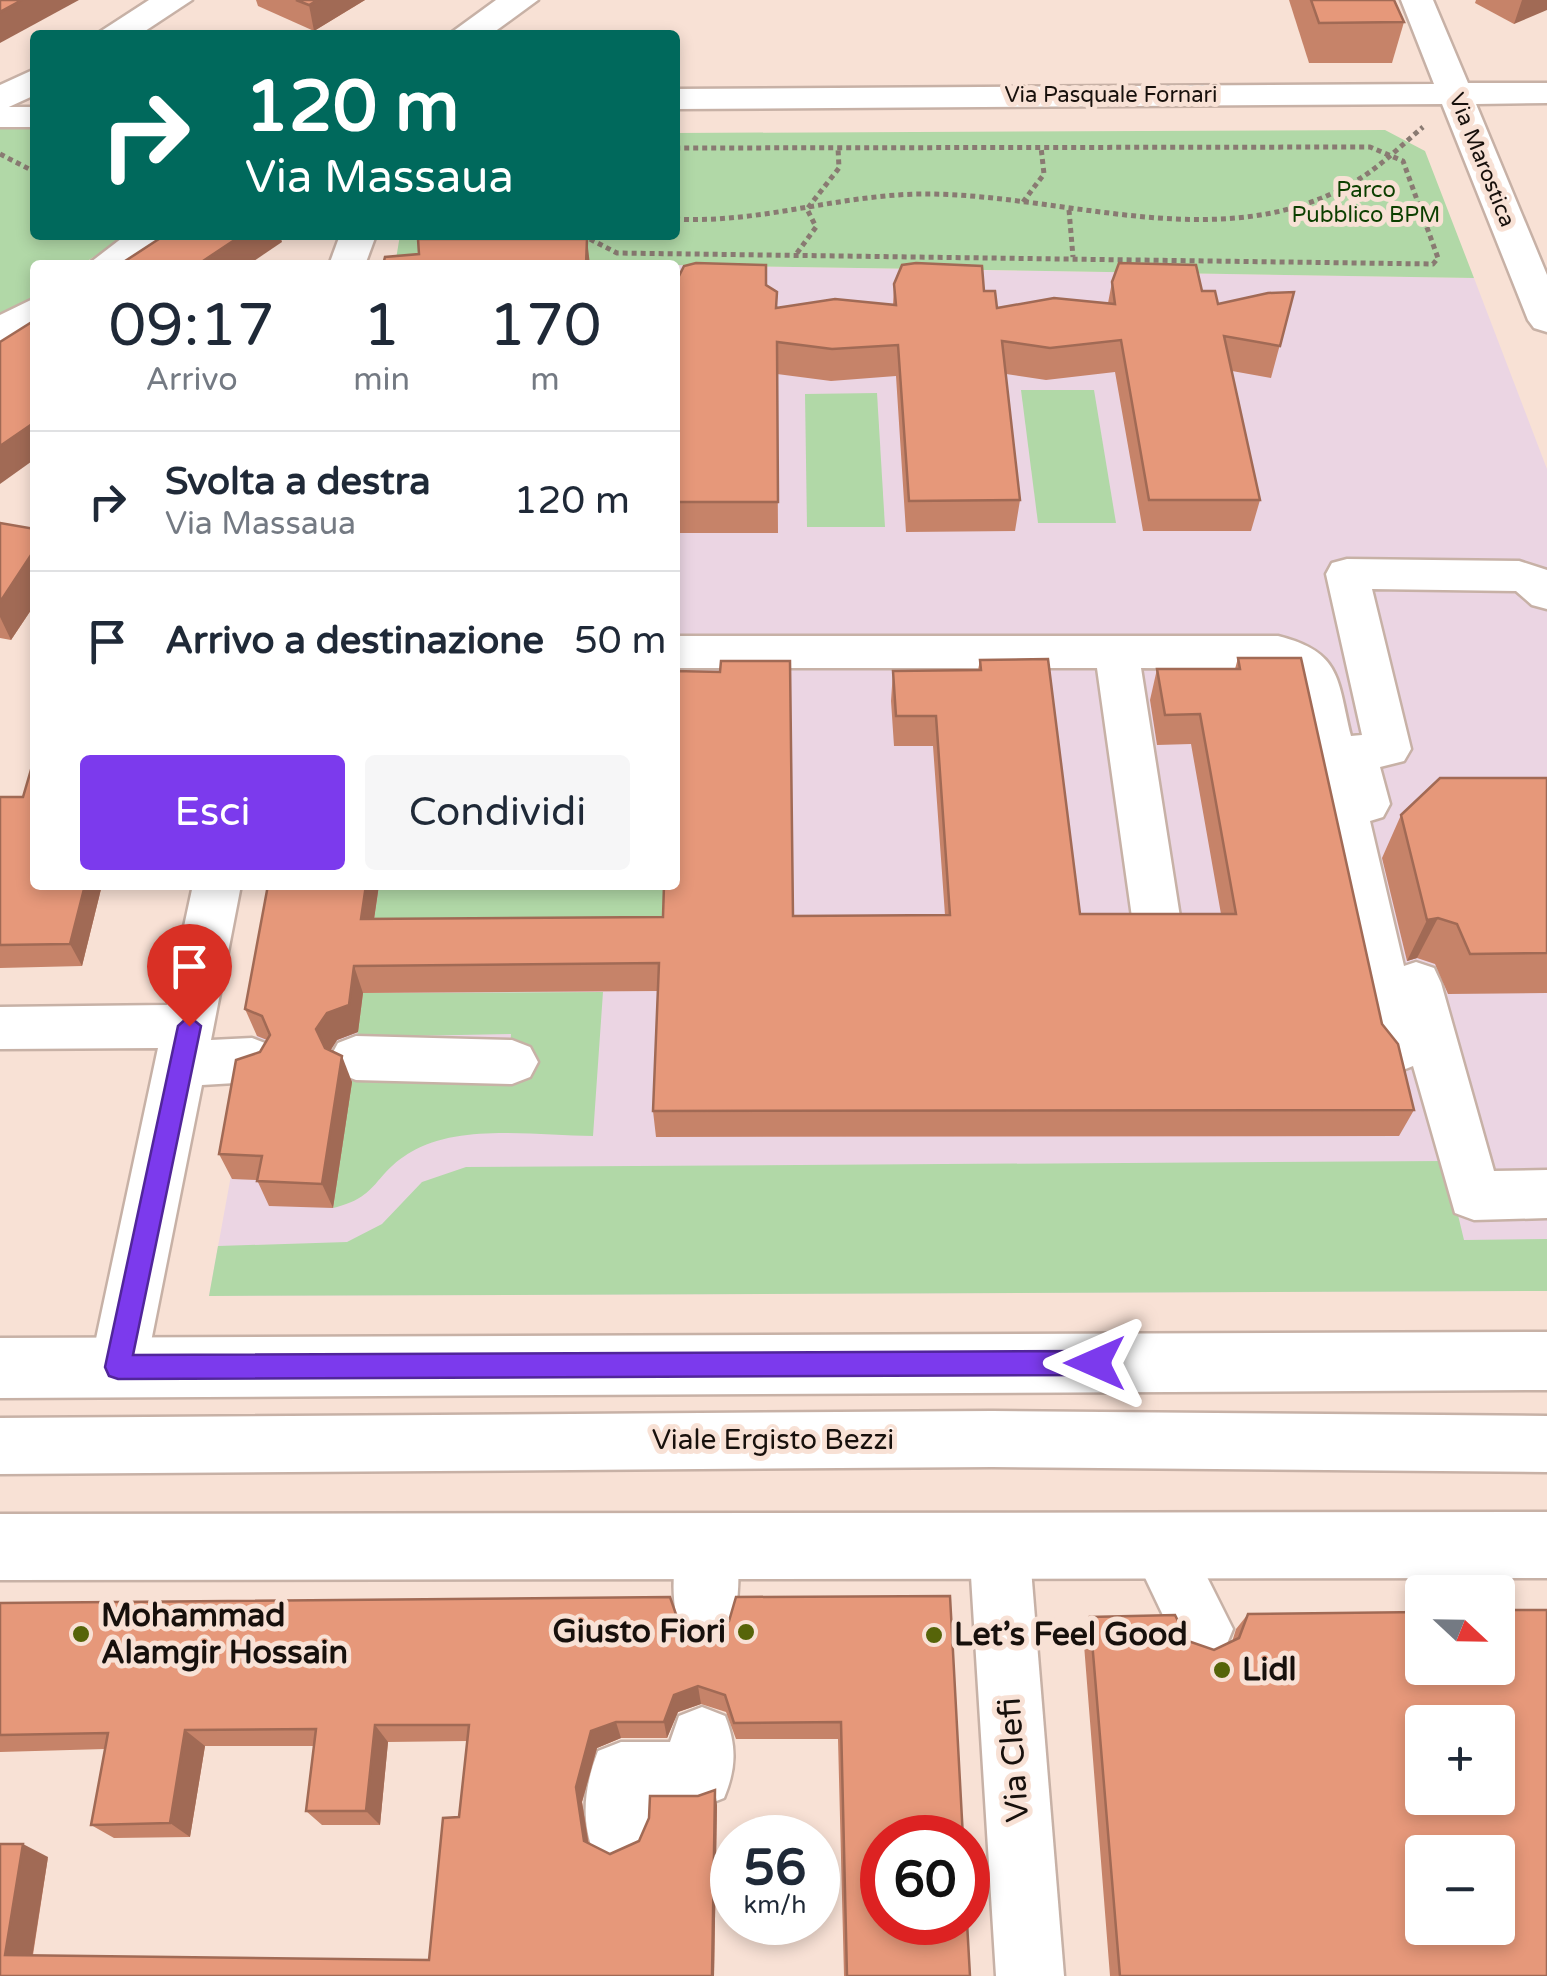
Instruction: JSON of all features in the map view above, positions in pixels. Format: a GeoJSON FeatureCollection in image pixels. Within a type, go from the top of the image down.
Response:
{"type":"FeatureCollection","features":[{"type":"Feature","properties":{"kind":"main road"},"geometry":{"type":"LineString","coordinates":[[122,30],[174,0]]}},
{"type":"Feature","properties":{"kind":"main road"},"geometry":{"type":"LineString","coordinates":[[482,30],[520,0]]}},
{"type":"Feature","properties":{"kind":"main road"},"geometry":{"type":"LineString","coordinates":[[115,260],[146,240]]}},
{"type":"Feature","properties":{"kind":"main road"},"geometry":{"type":"LineString","coordinates":[[0,334],[30,314]]}},
{"type":"Feature","properties":{"kind":"main road"},"geometry":{"type":"LineString","coordinates":[[0,1368],[1547,1361]]}},
{"type":"Feature","properties":{"kind":"main road"},"geometry":{"type":"LineString","coordinates":[[0,1548],[1547,1545]]}},
{"type":"Feature","properties":{"kind":"street","name":"Via Marostica"},"geometry":{"type":"LineString","coordinates":[[1417,0],[1547,320]]}},
{"type":"Feature","properties":{"kind":"street"},"geometry":{"type":"LineString","coordinates":[[0,117],[23,91]]}},
{"type":"Feature","properties":{"kind":"street","name":"Via Pasquale Fornari"},"geometry":{"type":"LineString","coordinates":[[680,99],[1547,94]]}},
{"type":"Feature","properties":{"kind":"street"},"geometry":{"type":"LineString","coordinates":[[1547,594],[1536,582],[1518,576],[1347,574],[1388,749],[1353,753],[1474,1196],[1547,1194]]}},
{"type":"Feature","properties":{"kind":"street"},"geometry":{"type":"LineString","coordinates":[[680,652],[1278,652],[1298,657],[1313,670],[1398,1050]]}},
{"type":"Feature","properties":{"kind":"street"},"geometry":{"type":"LineString","coordinates":[[1117,652],[1156,917]]}},
{"type":"Feature","properties":{"kind":"street"},"geometry":{"type":"LineString","coordinates":[[118,1367],[216,890]]}},
{"type":"Feature","properties":{"kind":"street"},"geometry":{"type":"LineString","coordinates":[[0,1028],[185,1045],[252,1060]]}},
{"type":"Feature","properties":{"kind":"street"},"geometry":{"type":"LineString","coordinates":[[356,1058],[512,1062]]}},
{"type":"Feature","properties":{"kind":"street","name":"Viale Ergisto Bezzi"},"geometry":{"type":"LineString","coordinates":[[0,1446],[953,1439],[1547,1444]]}},
{"type":"Feature","properties":{"kind":"street","name":"Via Clefi"},"geometry":{"type":"LineString","coordinates":[[999,1544],[1030,1976]]}},
{"type":"Feature","properties":{"kind":"street"},"geometry":{"type":"LineString","coordinates":[[1158,1544],[1202,1629]]}},
{"type":"Feature","properties":{"kind":"street"},"geometry":{"type":"LineString","coordinates":[[705,1617],[707,1545]]}},
{"type":"Feature","properties":{"kind":"street"},"geometry":{"type":"LineString","coordinates":[[618,1830],[620,1774],[701,1775],[702,1739]]}},
{"type":"Feature","properties":{"kind":"path"},"geometry":{"type":"LineString","coordinates":[[680,220],[722,220],[925,194],[1173,220],[1288,210],[1337,195],[1393,156],[1427,123]]}},
{"type":"Feature","properties":{"kind":"path"},"geometry":{"type":"LineString","coordinates":[[1023,202],[1044,174],[1041,147]]}},
{"type":"Feature","properties":{"kind":"path"},"geometry":{"type":"LineString","coordinates":[[592,240],[617,253],[1433,264],[1438,258],[1404,160],[1370,147],[680,148]]}},
{"type":"Feature","properties":{"kind":"path"},"geometry":{"type":"LineString","coordinates":[[807,209],[839,168],[838,148]]}},
{"type":"Feature","properties":{"kind":"path"},"geometry":{"type":"LineString","coordinates":[[0,154],[30,169]]}},
{"type":"Feature","properties":{"kind":"path"},"geometry":{"type":"LineString","coordinates":[[796,254],[816,227],[807,209]]}},
{"type":"Feature","properties":{"kind":"path"},"geometry":{"type":"LineString","coordinates":[[1070,210],[1073,257]]}},
{"type":"Feature","properties":{"kind":"shaded area"},"geometry":{"type":"Polygon","coordinates":[[[680,265],[1474,278],[1547,469],[1547,1291],[209,1296],[283,890],[680,890],[680,265]]]}},
{"type":"Feature","properties":{"kind":"green space"},"geometry":{"type":"Polygon","coordinates":[[[0,128],[30,128],[30,240],[120,240],[89,260],[30,260],[30,298],[0,317],[0,128]]]}},
{"type":"Feature","properties":{"kind":"green space","name":"Parco Pubblico BPM"},"geometry":{"type":"Polygon","coordinates":[[[1385,130],[1425,151],[1474,278],[680,265],[680,260],[396,260],[399,240],[680,240],[680,133],[1385,130]]]}},
{"type":"Feature","properties":{"kind":"green space"},"geometry":{"type":"Polygon","coordinates":[[[1021,390],[1094,390],[1116,523],[1038,523],[1021,390]]]}},
{"type":"Feature","properties":{"kind":"green space"},"geometry":{"type":"Polygon","coordinates":[[[877,393],[885,527],[807,527],[805,394],[877,393]]]}},
{"type":"Feature","properties":{"kind":"green space"},"geometry":{"type":"Polygon","coordinates":[[[378,890],[668,890],[666,945],[370,947],[378,890]]]}},
{"type":"Feature","properties":{"kind":"green space"},"geometry":{"type":"Polygon","coordinates":[[[603,992],[593,1136],[476,1134],[431,1143],[399,1160],[360,1198],[333,1208],[352,1078],[508,1080],[511,1034],[357,1037],[363,993],[603,992]]]}},
{"type":"Feature","properties":{"kind":"green space"},"geometry":{"type":"Polygon","coordinates":[[[1445,1161],[1464,1240],[1547,1239],[1547,1291],[209,1296],[218,1246],[347,1242],[382,1224],[422,1182],[466,1167],[1445,1161]]]}},
{"type":"Feature","properties":{"kind":"building"},"geometry":{"type":"Polygon","coordinates":[[[0,0],[22,0],[0,12],[0,0]]]}},
{"type":"Feature","properties":{"kind":"building"},"geometry":{"type":"Polygon","coordinates":[[[1311,0],[1394,0],[1404,22],[1319,23],[1311,0]]]}},
{"type":"Feature","properties":{"kind":"building"},"geometry":{"type":"Polygon","coordinates":[[[157,240],[234,240],[204,260],[127,260],[157,240]]]}},
{"type":"Feature","properties":{"kind":"building"},"geometry":{"type":"Polygon","coordinates":[[[418,240],[587,240],[586,260],[384,260],[419,254],[418,240]]]}},
{"type":"Feature","properties":{"kind":"building"},"geometry":{"type":"Polygon","coordinates":[[[916,263],[982,266],[984,291],[995,291],[997,308],[1054,298],[1115,304],[1112,282],[1119,263],[1196,265],[1202,291],[1215,291],[1218,304],[1268,293],[1294,292],[1280,346],[1224,336],[1260,500],[1149,500],[1121,340],[1050,348],[1002,341],[1020,500],[909,501],[898,345],[832,349],[777,342],[778,502],[680,502],[680,274],[684,266],[766,265],[766,285],[777,292],[776,308],[835,299],[896,305],[894,284],[902,265],[916,263]]]}},
{"type":"Feature","properties":{"kind":"building"},"geometry":{"type":"Polygon","coordinates":[[[30,323],[30,425],[0,446],[0,342],[30,323]]]}},
{"type":"Feature","properties":{"kind":"building"},"geometry":{"type":"Polygon","coordinates":[[[0,523],[30,528],[30,557],[0,602],[0,523]]]}},
{"type":"Feature","properties":{"kind":"building"},"geometry":{"type":"Polygon","coordinates":[[[1238,658],[1301,658],[1382,1024],[1398,1044],[1414,1110],[653,1111],[659,963],[354,966],[349,1005],[327,1013],[316,1029],[325,1048],[342,1056],[322,1184],[257,1181],[262,1156],[219,1154],[236,1060],[260,1052],[270,1035],[262,1016],[245,1009],[267,890],[365,890],[361,919],[663,917],[664,890],[680,890],[680,671],[720,672],[721,661],[790,661],[793,916],[950,915],[936,716],[896,716],[893,671],[981,670],[980,660],[1048,659],[1080,914],[1236,914],[1200,714],[1165,715],[1157,669],[1240,669],[1238,658]]]}},
{"type":"Feature","properties":{"kind":"building"},"geometry":{"type":"Polygon","coordinates":[[[30,773],[30,890],[84,890],[70,944],[0,945],[0,797],[23,797],[30,773]]]}},
{"type":"Feature","properties":{"kind":"building"},"geometry":{"type":"Polygon","coordinates":[[[1440,778],[1547,778],[1547,953],[1470,954],[1457,924],[1438,918],[1427,920],[1401,815],[1440,778]]]}},
{"type":"Feature","properties":{"kind":"building"},"geometry":{"type":"Polygon","coordinates":[[[950,1596],[962,1815],[860,1815],[860,1945],[968,1945],[970,1976],[847,1976],[841,1722],[734,1723],[725,1695],[698,1686],[674,1695],[664,1722],[616,1722],[591,1731],[576,1787],[584,1841],[610,1854],[639,1841],[649,1818],[650,1796],[698,1796],[715,1790],[715,1815],[710,1815],[712,1976],[0,1976],[0,1844],[23,1844],[5,1955],[429,1960],[443,1818],[459,1817],[469,1725],[375,1725],[366,1811],[306,1811],[316,1729],[185,1730],[170,1823],[91,1825],[108,1733],[0,1735],[0,1603],[670,1597],[679,1623],[704,1632],[729,1621],[736,1597],[950,1596]]]}},
{"type":"Feature","properties":{"kind":"building"},"geometry":{"type":"Polygon","coordinates":[[[1515,1610],[1547,1610],[1547,1976],[1120,1976],[1090,1617],[1175,1615],[1188,1641],[1214,1650],[1239,1638],[1248,1614],[1405,1612],[1405,1685],[1515,1685],[1515,1610]]]}},
{"type":"Feature","properties":{"kind":"place","name":"Giusto Fiori"},"geometry":{"type":"Point","coordinates":[746,1632]}},
{"type":"Feature","properties":{"kind":"place","name":"Mohammad Alamgir Hossain"},"geometry":{"type":"Point","coordinates":[81,1634]}},
{"type":"Feature","properties":{"kind":"place","name":"Let’s Feel Good"},"geometry":{"type":"Point","coordinates":[934,1635]}},
{"type":"Feature","properties":{"kind":"place","name":"Lidl"},"geometry":{"type":"Point","coordinates":[1222,1670]}},
{"type":"Feature","properties":{"kind":"route"},"geometry":{"type":"LineString","coordinates":[[189,1026],[118,1367],[1095,1363]]}}]}
